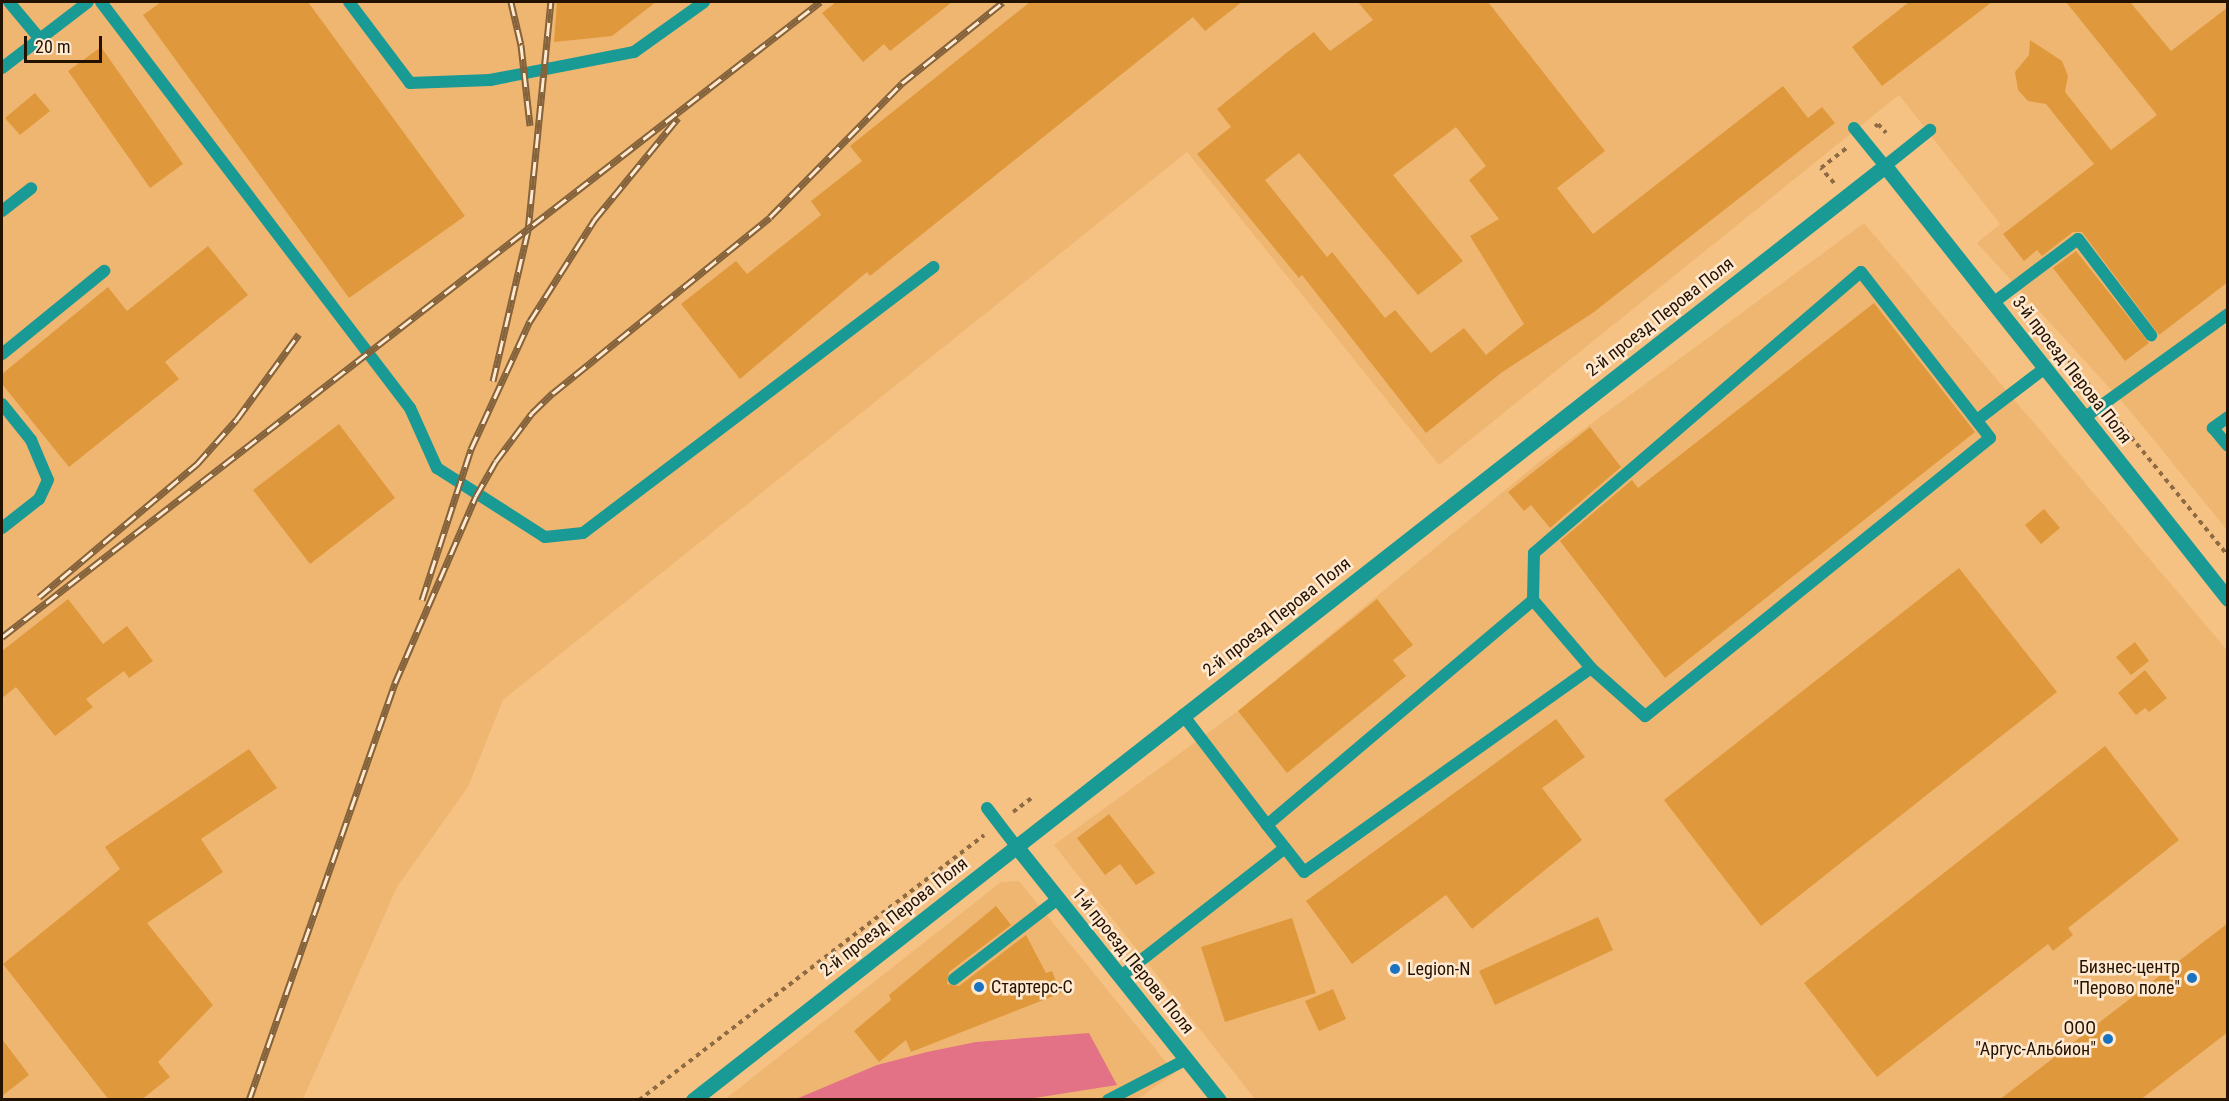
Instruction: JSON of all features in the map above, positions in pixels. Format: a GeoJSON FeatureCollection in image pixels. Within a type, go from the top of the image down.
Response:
{"type":"FeatureCollection","features":[{"type":"Feature","properties":{"kind":"street","name":"3-й проезд Перова Поля"},"geometry":{"type":"LineString","coordinates":[[1885,166],[2228,599]]}},
{"type":"Feature","properties":{"kind":"street","name":"2-й проезд Перова Поля"},"geometry":{"type":"LineString","coordinates":[[693,1100],[1885,166]]}},
{"type":"Feature","properties":{"kind":"street","name":"1-й проезд Перова Поля"},"geometry":{"type":"LineString","coordinates":[[1016,846],[1219,1100]]}},
{"type":"Feature","properties":{"kind":"lane"},"geometry":{"type":"LineString","coordinates":[[9,2],[40,39]]}},
{"type":"Feature","properties":{"kind":"lane"},"geometry":{"type":"LineString","coordinates":[[2,68],[88,2]]}},
{"type":"Feature","properties":{"kind":"lane"},"geometry":{"type":"LineString","coordinates":[[100,2],[410,408],[437,468],[545,537],[583,533],[933,267]]}},
{"type":"Feature","properties":{"kind":"lane"},"geometry":{"type":"LineString","coordinates":[[349,2],[410,83],[490,80],[634,52],[704,2]]}},
{"type":"Feature","properties":{"kind":"lane"},"geometry":{"type":"LineString","coordinates":[[1854,128],[1885,166],[1930,130]]}},
{"type":"Feature","properties":{"kind":"lane"},"geometry":{"type":"LineString","coordinates":[[2,211],[31,188]]}},
{"type":"Feature","properties":{"kind":"lane"},"geometry":{"type":"LineString","coordinates":[[1993,303],[2078,239],[2151,335]]}},
{"type":"Feature","properties":{"kind":"lane"},"geometry":{"type":"LineString","coordinates":[[2,354],[104,271]]}},
{"type":"Feature","properties":{"kind":"lane"},"geometry":{"type":"LineString","coordinates":[[1861,272],[1977,420],[1990,438],[1645,716],[1591,668],[1533,600],[1534,554],[1861,272]]}},
{"type":"Feature","properties":{"kind":"lane"},"geometry":{"type":"LineString","coordinates":[[2084,418],[2228,314]]}},
{"type":"Feature","properties":{"kind":"lane"},"geometry":{"type":"LineString","coordinates":[[1977,420],[2045,368]]}},
{"type":"Feature","properties":{"kind":"lane"},"geometry":{"type":"LineString","coordinates":[[2,404],[31,440],[48,480],[39,499],[2,528]]}},
{"type":"Feature","properties":{"kind":"lane"},"geometry":{"type":"LineString","coordinates":[[2228,417],[2213,428],[2228,446]]}},
{"type":"Feature","properties":{"kind":"lane"},"geometry":{"type":"LineString","coordinates":[[1267,825],[1533,600]]}},
{"type":"Feature","properties":{"kind":"lane"},"geometry":{"type":"LineString","coordinates":[[1183,715],[1304,872],[1591,668]]}},
{"type":"Feature","properties":{"kind":"lane"},"geometry":{"type":"LineString","coordinates":[[987,808],[1016,846]]}},
{"type":"Feature","properties":{"kind":"lane"},"geometry":{"type":"LineString","coordinates":[[1120,976],[1285,848]]}},
{"type":"Feature","properties":{"kind":"lane"},"geometry":{"type":"LineString","coordinates":[[954,979],[1058,899]]}},
{"type":"Feature","properties":{"kind":"lane"},"geometry":{"type":"LineString","coordinates":[[1108,1100],[1187,1059]]}},
{"type":"Feature","properties":{"kind":"path"},"geometry":{"type":"LineString","coordinates":[[2047,333],[2228,556]]}},
{"type":"Feature","properties":{"kind":"path"},"geometry":{"type":"LineString","coordinates":[[639,1100],[1034,796]]}},
{"type":"Feature","properties":{"kind":"shaded area"},"geometry":{"type":"Polygon","coordinates":[[[2,2],[2227,2],[2227,530],[2126,406],[1977,243],[2000,224],[1899,95],[1439,465],[1187,152],[503,700],[468,787],[397,887],[303,1099],[2,1100],[2,2]]]}},
{"type":"Feature","properties":{"kind":"shaded area"},"geometry":{"type":"Polygon","coordinates":[[[1864,223],[2227,650],[2227,1099],[1255,1099],[1054,845],[1238,711],[1539,462],[1864,223]]]}},
{"type":"Feature","properties":{"kind":"shaded area"},"geometry":{"type":"Polygon","coordinates":[[[1019,881],[1175,1073],[1138,1099],[724,1100],[1001,882],[1019,881]]]}},
{"type":"Feature","properties":{"kind":"shaded area"},"geometry":{"type":"Polygon","coordinates":[[[1089,1033],[1117,1085],[1022,1100],[796,1099],[877,1065],[927,1052],[976,1042],[1089,1033]]]}},
{"type":"Feature","properties":{"kind":"building"},"geometry":{"type":"Polygon","coordinates":[[[161,2],[308,2],[465,216],[349,298],[143,15],[161,2]]]}},
{"type":"Feature","properties":{"kind":"building"},"geometry":{"type":"Polygon","coordinates":[[[557,2],[656,2],[612,36],[554,42],[557,2]]]}},
{"type":"Feature","properties":{"kind":"building"},"geometry":{"type":"Polygon","coordinates":[[[836,2],[952,2],[890,51],[884,44],[863,62],[822,13],[836,2]]]}},
{"type":"Feature","properties":{"kind":"building"},"geometry":{"type":"Polygon","coordinates":[[[1030,2],[1242,2],[1205,31],[1193,17],[870,276],[867,272],[740,379],[681,304],[736,261],[747,274],[821,215],[811,201],[862,161],[850,146],[1030,2]]]}},
{"type":"Feature","properties":{"kind":"building"},"geometry":{"type":"Polygon","coordinates":[[[1358,2],[1488,2],[1605,151],[1557,188],[1593,234],[1783,86],[1808,118],[1822,107],[1835,123],[1594,312],[1501,373],[1426,433],[1302,275],[1299,278],[1197,154],[1231,127],[1217,109],[1290,50],[1314,32],[1330,51],[1373,20],[1358,2]],[[1456,127],[1393,175],[1463,261],[1418,295],[1299,153],[1265,180],[1327,257],[1332,252],[1385,318],[1395,310],[1431,353],[1464,328],[1486,355],[1524,324],[1470,236],[1499,219],[1469,180],[1486,166],[1456,127]]]}},
{"type":"Feature","properties":{"kind":"building"},"geometry":{"type":"Polygon","coordinates":[[[1909,2],[1992,2],[1882,86],[1852,47],[1909,2]]]}},
{"type":"Feature","properties":{"kind":"building"},"geometry":{"type":"Polygon","coordinates":[[[2066,2],[2130,2],[2171,51],[2228,7],[2228,282],[2159,335],[2082,232],[2073,232],[2042,256],[2037,250],[2024,261],[2003,234],[2094,164],[2046,104],[2028,101],[2018,90],[2015,72],[2029,55],[2030,40],[2062,61],[2068,76],[2065,92],[2111,150],[2157,115],[2066,2]]]}},
{"type":"Feature","properties":{"kind":"building"},"geometry":{"type":"Polygon","coordinates":[[[101,47],[183,164],[150,188],[68,71],[101,47]]]}},
{"type":"Feature","properties":{"kind":"building"},"geometry":{"type":"Polygon","coordinates":[[[35,93],[50,111],[20,135],[5,118],[35,93]]]}},
{"type":"Feature","properties":{"kind":"building"},"geometry":{"type":"Polygon","coordinates":[[[208,246],[248,295],[165,362],[179,379],[69,467],[2,384],[2,374],[108,287],[127,311],[208,246]]]}},
{"type":"Feature","properties":{"kind":"building"},"geometry":{"type":"Polygon","coordinates":[[[2076,251],[2149,343],[2125,361],[2053,268],[2076,251]]]}},
{"type":"Feature","properties":{"kind":"building"},"geometry":{"type":"Polygon","coordinates":[[[1874,303],[1975,432],[1665,678],[1560,541],[1632,480],[1638,488],[1874,303]]]}},
{"type":"Feature","properties":{"kind":"building"},"geometry":{"type":"Polygon","coordinates":[[[339,424],[395,498],[310,564],[253,490],[339,424]]]}},
{"type":"Feature","properties":{"kind":"building"},"geometry":{"type":"Polygon","coordinates":[[[1590,427],[1621,467],[1550,528],[1531,505],[1524,511],[1508,492],[1590,427]]]}},
{"type":"Feature","properties":{"kind":"building"},"geometry":{"type":"Polygon","coordinates":[[[2044,509],[2060,528],[2041,544],[2025,525],[2044,509]]]}},
{"type":"Feature","properties":{"kind":"building"},"geometry":{"type":"Polygon","coordinates":[[[1959,568],[2057,692],[1761,926],[1664,800],[1959,568]]]}},
{"type":"Feature","properties":{"kind":"building"},"geometry":{"type":"Polygon","coordinates":[[[68,599],[103,644],[127,626],[153,661],[129,678],[124,671],[86,699],[93,707],[55,736],[16,687],[2,698],[2,651],[68,599]]]}},
{"type":"Feature","properties":{"kind":"building"},"geometry":{"type":"Polygon","coordinates":[[[1377,599],[1413,645],[1393,660],[1406,676],[1287,773],[1238,711],[1377,599]]]}},
{"type":"Feature","properties":{"kind":"building"},"geometry":{"type":"Polygon","coordinates":[[[2135,642],[2149,661],[2131,675],[2116,657],[2135,642]]]}},
{"type":"Feature","properties":{"kind":"building"},"geometry":{"type":"Polygon","coordinates":[[[2145,670],[2167,698],[2149,712],[2145,708],[2136,715],[2118,693],[2145,670]]]}},
{"type":"Feature","properties":{"kind":"building"},"geometry":{"type":"Polygon","coordinates":[[[1556,719],[1585,757],[1542,788],[1582,840],[1472,929],[1446,895],[1352,964],[1306,901],[1556,719]]]}},
{"type":"Feature","properties":{"kind":"building"},"geometry":{"type":"Polygon","coordinates":[[[2105,746],[2179,840],[2068,928],[2073,935],[2053,951],[2048,944],[1877,1077],[1804,983],[2105,746]]]}},
{"type":"Feature","properties":{"kind":"building"},"geometry":{"type":"Polygon","coordinates":[[[249,749],[277,788],[201,839],[223,872],[147,923],[213,1005],[158,1062],[170,1077],[141,1100],[109,1100],[3,964],[120,869],[105,847],[249,749]]]}},
{"type":"Feature","properties":{"kind":"building"},"geometry":{"type":"Polygon","coordinates":[[[1109,814],[1155,873],[1136,885],[1120,864],[1105,875],[1077,838],[1109,814]]]}},
{"type":"Feature","properties":{"kind":"building"},"geometry":{"type":"Polygon","coordinates":[[[996,906],[1011,925],[949,972],[947,984],[959,986],[1026,935],[1046,973],[1052,971],[1061,993],[911,1052],[906,1040],[879,1062],[854,1031],[891,1000],[889,995],[996,906]]]}},
{"type":"Feature","properties":{"kind":"building"},"geometry":{"type":"Polygon","coordinates":[[[1598,917],[1613,950],[1495,1005],[1479,971],[1598,917]]]}},
{"type":"Feature","properties":{"kind":"building"},"geometry":{"type":"Polygon","coordinates":[[[1292,918],[1316,993],[1225,1022],[1201,947],[1292,918]]]}},
{"type":"Feature","properties":{"kind":"building","name":"Бизнес-центр \"Перово поле\""},"geometry":{"type":"Polygon","coordinates":[[[2228,923],[2228,1032],[2140,1100],[1999,1100],[2228,923]]]}},
{"type":"Feature","properties":{"kind":"building"},"geometry":{"type":"Polygon","coordinates":[[[1333,989],[1346,1019],[1319,1031],[1305,1001],[1333,989]]]}},
{"type":"Feature","properties":{"kind":"building"},"geometry":{"type":"Polygon","coordinates":[[[2,1039],[29,1075],[2,1096],[2,1039]]]}},
{"type":"Feature","properties":{"kind":"railway"},"geometry":{"type":"LineString","coordinates":[[511,2],[521,45],[530,125]]}},
{"type":"Feature","properties":{"kind":"railway"},"geometry":{"type":"LineString","coordinates":[[493,381],[528,231],[551,2]]}},
{"type":"Feature","properties":{"kind":"railway"},"geometry":{"type":"LineString","coordinates":[[2,637],[820,2]]}},
{"type":"Feature","properties":{"kind":"railway"},"geometry":{"type":"LineString","coordinates":[[249,1100],[395,683],[476,496],[496,461],[532,413],[553,393],[770,217],[902,83],[1003,2]]}},
{"type":"Feature","properties":{"kind":"railway"},"geometry":{"type":"LineString","coordinates":[[422,600],[471,449],[530,321],[595,219],[678,118]]}},
{"type":"Feature","properties":{"kind":"railway"},"geometry":{"type":"LineString","coordinates":[[39,597],[197,464],[237,419],[299,334]]}},
{"type":"Feature","properties":{"kind":"place","name":"Legion-N"},"geometry":{"type":"Point","coordinates":[1395,969]}},
{"type":"Feature","properties":{"kind":"place","name":"Бизнес-центр \"Перово поле\""},"geometry":{"type":"Point","coordinates":[2192,978]}},
{"type":"Feature","properties":{"kind":"place","name":"Стартерс-С"},"geometry":{"type":"Point","coordinates":[979,987]}},
{"type":"Feature","properties":{"kind":"place","name":"ООО \"Аргус-Альбион\""},"geometry":{"type":"Point","coordinates":[2108,1039]}}]}
